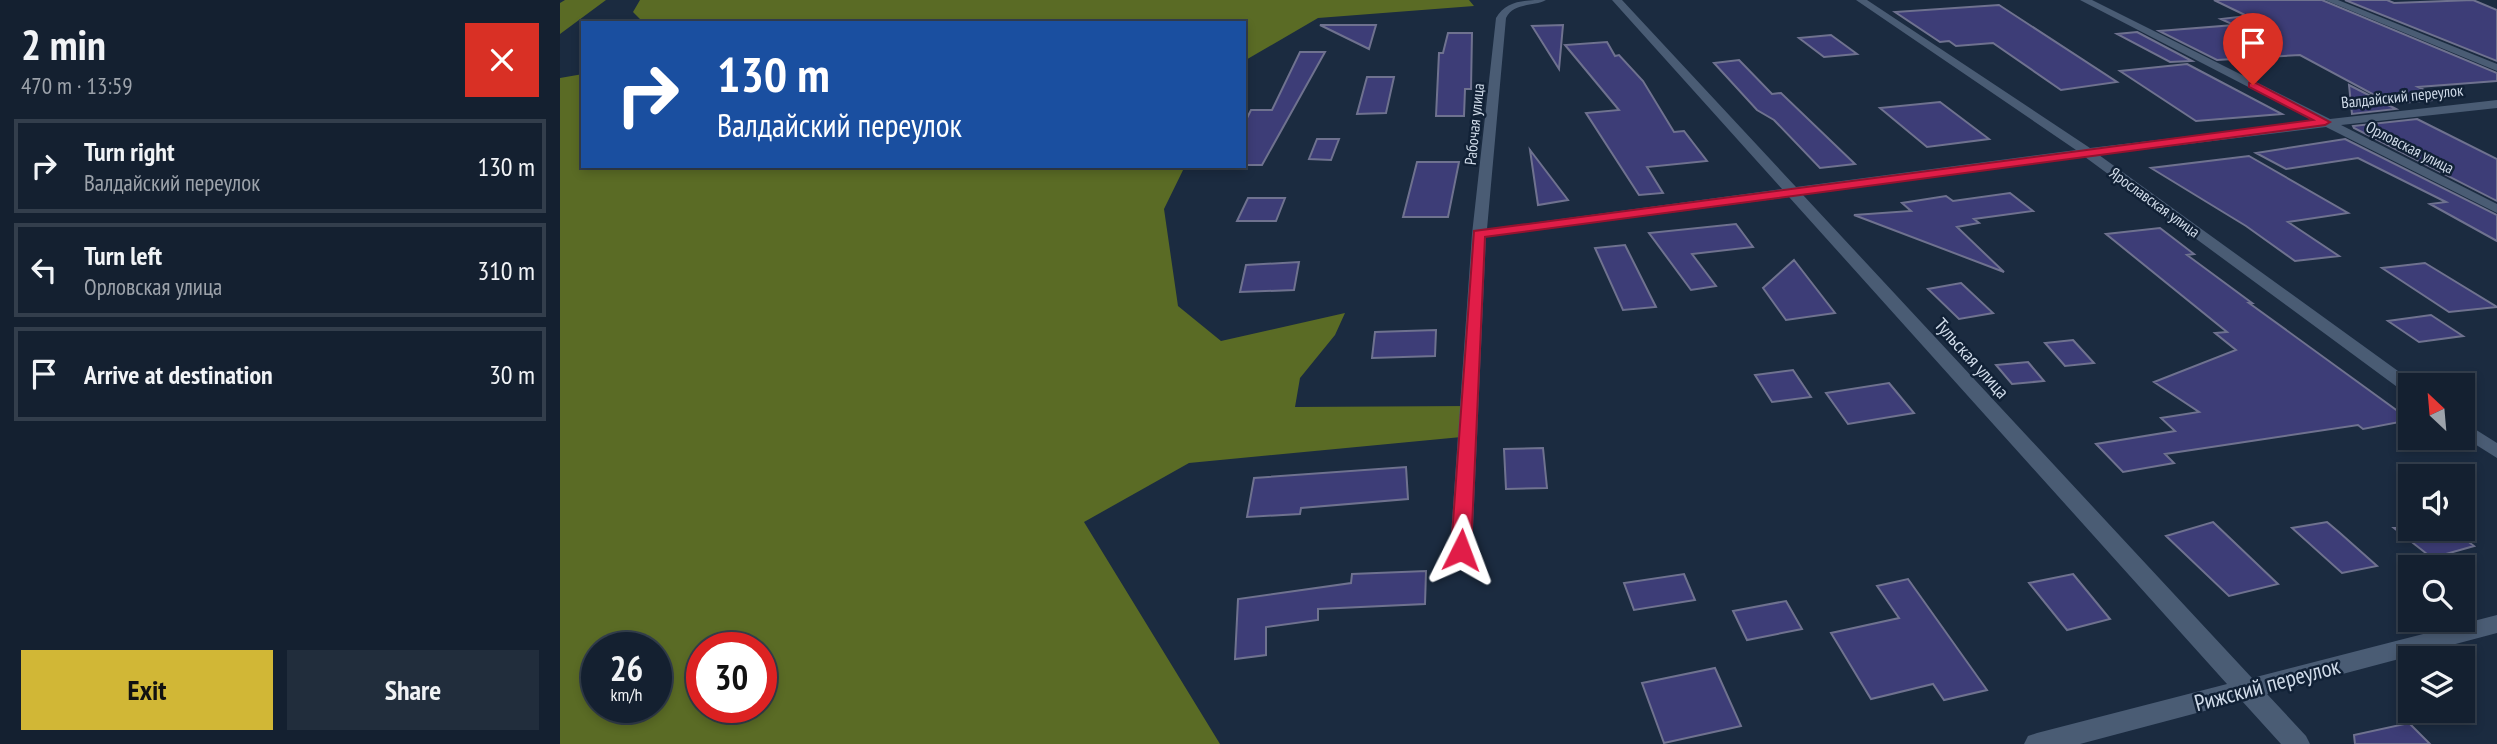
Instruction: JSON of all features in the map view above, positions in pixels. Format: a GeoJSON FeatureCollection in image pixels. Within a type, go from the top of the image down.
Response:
{"type":"FeatureCollection","features":[{"type":"Feature","properties":{"kind":"street","name":"Рабочая улица"},"geometry":{"type":"LineString","coordinates":[[1461,550],[1479,234],[1501,18],[1504,10],[1518,3],[1541,0]]}},
{"type":"Feature","properties":{"kind":"street","name":"Тульская улица"},"geometry":{"type":"LineString","coordinates":[[1617,0],[2297,744]]}},
{"type":"Feature","properties":{"kind":"street","name":"Ярославская улица"},"geometry":{"type":"LineString","coordinates":[[1861,0],[2087,152],[2398,379]]}},
{"type":"Feature","properties":{"kind":"street","name":"Орловская улица"},"geometry":{"type":"LineString","coordinates":[[2085,0],[2497,209]]}},
{"type":"Feature","properties":{"kind":"street"},"geometry":{"type":"LineString","coordinates":[[2330,0],[2497,68]]}},
{"type":"Feature","properties":{"kind":"street","name":"Валдайский переулок"},"geometry":{"type":"LineString","coordinates":[[1479,234],[2087,152],[2325,122],[2497,104]]}},
{"type":"Feature","properties":{"kind":"street"},"geometry":{"type":"LineString","coordinates":[[2475,436],[2497,452]]}},
{"type":"Feature","properties":{"kind":"street","name":"Рижский переулок"},"geometry":{"type":"LineString","coordinates":[[2037,744],[2497,624]]}},
{"type":"Feature","properties":{"kind":"green space"},"geometry":{"type":"Polygon","coordinates":[[[565,0],[606,0],[560,34],[560,3],[565,0]]]}},
{"type":"Feature","properties":{"kind":"green space"},"geometry":{"type":"Polygon","coordinates":[[[640,0],[1469,0],[1474,6],[1318,18],[1246,60],[1246,21],[642,21],[633,12],[640,0]]]}},
{"type":"Feature","properties":{"kind":"green space"},"geometry":{"type":"Polygon","coordinates":[[[581,74],[581,168],[1184,168],[1164,209],[1178,306],[1221,341],[1345,313],[1335,335],[1300,378],[1295,407],[1470,406],[1472,436],[1189,463],[1084,522],[1220,744],[560,744],[560,78],[581,74]]]}},
{"type":"Feature","properties":{"kind":"building"},"geometry":{"type":"Polygon","coordinates":[[[2214,0],[2322,0],[2497,73],[2497,81],[2418,87],[2443,99],[2391,104],[2300,55],[2217,60],[2159,31],[2234,25],[2221,19],[2247,16],[2214,0]]]}},
{"type":"Feature","properties":{"kind":"building"},"geometry":{"type":"Polygon","coordinates":[[[2345,0],[2387,0],[2394,3],[2473,0],[2497,10],[2497,61],[2345,0]]]}},
{"type":"Feature","properties":{"kind":"building"},"geometry":{"type":"Polygon","coordinates":[[[1999,5],[2117,82],[2061,90],[1993,43],[1956,46],[1949,41],[1940,42],[1895,12],[1999,5]]]}},
{"type":"Feature","properties":{"kind":"building"},"geometry":{"type":"Polygon","coordinates":[[[1320,25],[1376,25],[1369,49],[1320,25]]]}},
{"type":"Feature","properties":{"kind":"building"},"geometry":{"type":"Polygon","coordinates":[[[1563,25],[1559,69],[1532,26],[1563,25]]]}},
{"type":"Feature","properties":{"kind":"building"},"geometry":{"type":"Polygon","coordinates":[[[2137,32],[2192,61],[2170,62],[2117,34],[2137,32]]]}},
{"type":"Feature","properties":{"kind":"building"},"geometry":{"type":"Polygon","coordinates":[[[1448,33],[1472,33],[1471,89],[1465,89],[1464,116],[1436,116],[1439,53],[1443,53],[1448,33]]]}},
{"type":"Feature","properties":{"kind":"building"},"geometry":{"type":"Polygon","coordinates":[[[1831,35],[1857,54],[1824,57],[1799,38],[1831,35]]]}},
{"type":"Feature","properties":{"kind":"building"},"geometry":{"type":"Polygon","coordinates":[[[1607,42],[1615,56],[1619,55],[1643,81],[1674,132],[1684,131],[1707,161],[1647,167],[1663,193],[1639,195],[1586,113],[1619,110],[1565,45],[1607,42]]]}},
{"type":"Feature","properties":{"kind":"building"},"geometry":{"type":"Polygon","coordinates":[[[1300,52],[1325,52],[1262,165],[1246,165],[1246,120],[1251,110],[1272,110],[1300,52]]]}},
{"type":"Feature","properties":{"kind":"building"},"geometry":{"type":"Polygon","coordinates":[[[1739,60],[1772,94],[1781,93],[1855,164],[1820,168],[1774,120],[1757,110],[1714,63],[1739,60]]]}},
{"type":"Feature","properties":{"kind":"building"},"geometry":{"type":"Polygon","coordinates":[[[2187,64],[2282,114],[2196,121],[2120,71],[2187,64]]]}},
{"type":"Feature","properties":{"kind":"building"},"geometry":{"type":"Polygon","coordinates":[[[1367,77],[1394,77],[1386,113],[1357,114],[1367,77]]]}},
{"type":"Feature","properties":{"kind":"building"},"geometry":{"type":"Polygon","coordinates":[[[2349,85],[2396,109],[2352,114],[2349,85]]]}},
{"type":"Feature","properties":{"kind":"building"},"geometry":{"type":"Polygon","coordinates":[[[1940,102],[1989,139],[1927,147],[1880,108],[1940,102]]]}},
{"type":"Feature","properties":{"kind":"building"},"geometry":{"type":"Polygon","coordinates":[[[2417,119],[2497,159],[2497,201],[2353,126],[2417,119]]]}},
{"type":"Feature","properties":{"kind":"building"},"geometry":{"type":"Polygon","coordinates":[[[1317,139],[1339,139],[1331,160],[1309,159],[1317,139]]]}},
{"type":"Feature","properties":{"kind":"building"},"geometry":{"type":"Polygon","coordinates":[[[2345,139],[2497,215],[2497,241],[2430,204],[2446,202],[2358,158],[2286,169],[2256,153],[2345,139]]]}},
{"type":"Feature","properties":{"kind":"building"},"geometry":{"type":"Polygon","coordinates":[[[1530,150],[1568,200],[1538,205],[1530,150]]]}},
{"type":"Feature","properties":{"kind":"building"},"geometry":{"type":"Polygon","coordinates":[[[2249,156],[2348,213],[2288,222],[2339,256],[2295,261],[2246,226],[2151,168],[2249,156]]]}},
{"type":"Feature","properties":{"kind":"building"},"geometry":{"type":"Polygon","coordinates":[[[1417,162],[1459,162],[1448,217],[1403,217],[1417,162]]]}},
{"type":"Feature","properties":{"kind":"building"},"geometry":{"type":"Polygon","coordinates":[[[2010,193],[2033,211],[1974,219],[1979,223],[1957,227],[2004,272],[1854,215],[1911,211],[1902,203],[1946,196],[1953,201],[2010,193]]]}},
{"type":"Feature","properties":{"kind":"building"},"geometry":{"type":"Polygon","coordinates":[[[1248,198],[1285,198],[1276,221],[1237,221],[1248,198]]]}},
{"type":"Feature","properties":{"kind":"building"},"geometry":{"type":"Polygon","coordinates":[[[1736,224],[1753,247],[1692,254],[1716,286],[1691,290],[1649,233],[1736,224]]]}},
{"type":"Feature","properties":{"kind":"building"},"geometry":{"type":"Polygon","coordinates":[[[2160,228],[2194,254],[2187,255],[2252,303],[2249,303],[2398,411],[2398,422],[2363,429],[2358,425],[2165,454],[2174,463],[2123,472],[2096,444],[2175,431],[2161,418],[2199,412],[2154,382],[2236,350],[2215,333],[2227,332],[2106,234],[2160,228]]]}},
{"type":"Feature","properties":{"kind":"building"},"geometry":{"type":"Polygon","coordinates":[[[1625,245],[1656,307],[1623,310],[1595,248],[1625,245]]]}},
{"type":"Feature","properties":{"kind":"building"},"geometry":{"type":"Polygon","coordinates":[[[1794,260],[1835,313],[1786,320],[1763,288],[1794,260]]]}},
{"type":"Feature","properties":{"kind":"building"},"geometry":{"type":"Polygon","coordinates":[[[1299,262],[1294,290],[1240,292],[1246,265],[1299,262]]]}},
{"type":"Feature","properties":{"kind":"building"},"geometry":{"type":"Polygon","coordinates":[[[2425,263],[2497,307],[2449,312],[2382,268],[2425,263]]]}},
{"type":"Feature","properties":{"kind":"building"},"geometry":{"type":"Polygon","coordinates":[[[1961,283],[1993,313],[1959,319],[1928,289],[1961,283]]]}},
{"type":"Feature","properties":{"kind":"building"},"geometry":{"type":"Polygon","coordinates":[[[2431,315],[2463,336],[2419,342],[2388,321],[2431,315]]]}},
{"type":"Feature","properties":{"kind":"building"},"geometry":{"type":"Polygon","coordinates":[[[1436,330],[1435,356],[1372,358],[1375,332],[1436,330]]]}},
{"type":"Feature","properties":{"kind":"building"},"geometry":{"type":"Polygon","coordinates":[[[2073,340],[2094,363],[2065,366],[2045,343],[2073,340]]]}},
{"type":"Feature","properties":{"kind":"building"},"geometry":{"type":"Polygon","coordinates":[[[2028,362],[2044,381],[2012,384],[1996,365],[2028,362]]]}},
{"type":"Feature","properties":{"kind":"building"},"geometry":{"type":"Polygon","coordinates":[[[1793,370],[1811,397],[1772,402],[1755,375],[1793,370]]]}},
{"type":"Feature","properties":{"kind":"building"},"geometry":{"type":"Polygon","coordinates":[[[1889,383],[1914,413],[1848,424],[1826,393],[1889,383]]]}},
{"type":"Feature","properties":{"kind":"building"},"geometry":{"type":"Polygon","coordinates":[[[1543,448],[1547,488],[1506,489],[1504,449],[1543,448]]]}},
{"type":"Feature","properties":{"kind":"building"},"geometry":{"type":"Polygon","coordinates":[[[1406,467],[1408,499],[1301,508],[1300,514],[1247,517],[1254,478],[1406,467]]]}},
{"type":"Feature","properties":{"kind":"building"},"geometry":{"type":"Polygon","coordinates":[[[2213,522],[2278,584],[2229,596],[2166,536],[2213,522]]]}},
{"type":"Feature","properties":{"kind":"building"},"geometry":{"type":"Polygon","coordinates":[[[2327,522],[2377,566],[2342,573],[2292,528],[2327,522]]]}},
{"type":"Feature","properties":{"kind":"building"},"geometry":{"type":"Polygon","coordinates":[[[2410,541],[2467,541],[2474,546],[2442,555],[2428,555],[2410,541]]]}},
{"type":"Feature","properties":{"kind":"building"},"geometry":{"type":"Polygon","coordinates":[[[1426,571],[1425,604],[1318,609],[1318,620],[1266,627],[1266,655],[1235,659],[1238,599],[1351,583],[1352,574],[1426,571]]]}},
{"type":"Feature","properties":{"kind":"building"},"geometry":{"type":"Polygon","coordinates":[[[1684,574],[1695,600],[1634,610],[1624,583],[1684,574]]]}},
{"type":"Feature","properties":{"kind":"building"},"geometry":{"type":"Polygon","coordinates":[[[2073,574],[2110,619],[2067,630],[2029,583],[2073,574]]]}},
{"type":"Feature","properties":{"kind":"building"},"geometry":{"type":"Polygon","coordinates":[[[1908,579],[1987,690],[1944,700],[1933,684],[1871,699],[1831,633],[1899,618],[1877,586],[1908,579]]]}},
{"type":"Feature","properties":{"kind":"building"},"geometry":{"type":"Polygon","coordinates":[[[1786,601],[1802,629],[1747,640],[1733,611],[1786,601]]]}},
{"type":"Feature","properties":{"kind":"building"},"geometry":{"type":"Polygon","coordinates":[[[1715,668],[1741,726],[1664,743],[1642,683],[1715,668]]]}},
{"type":"Feature","properties":{"kind":"building"},"geometry":{"type":"Polygon","coordinates":[[[2409,723],[2430,744],[2355,744],[2354,735],[2409,723]]]}},
{"type":"Feature","properties":{"kind":"route"},"geometry":{"type":"LineString","coordinates":[[1461,550],[1479,234],[1817,187],[2325,122],[2253,85]]}}]}
